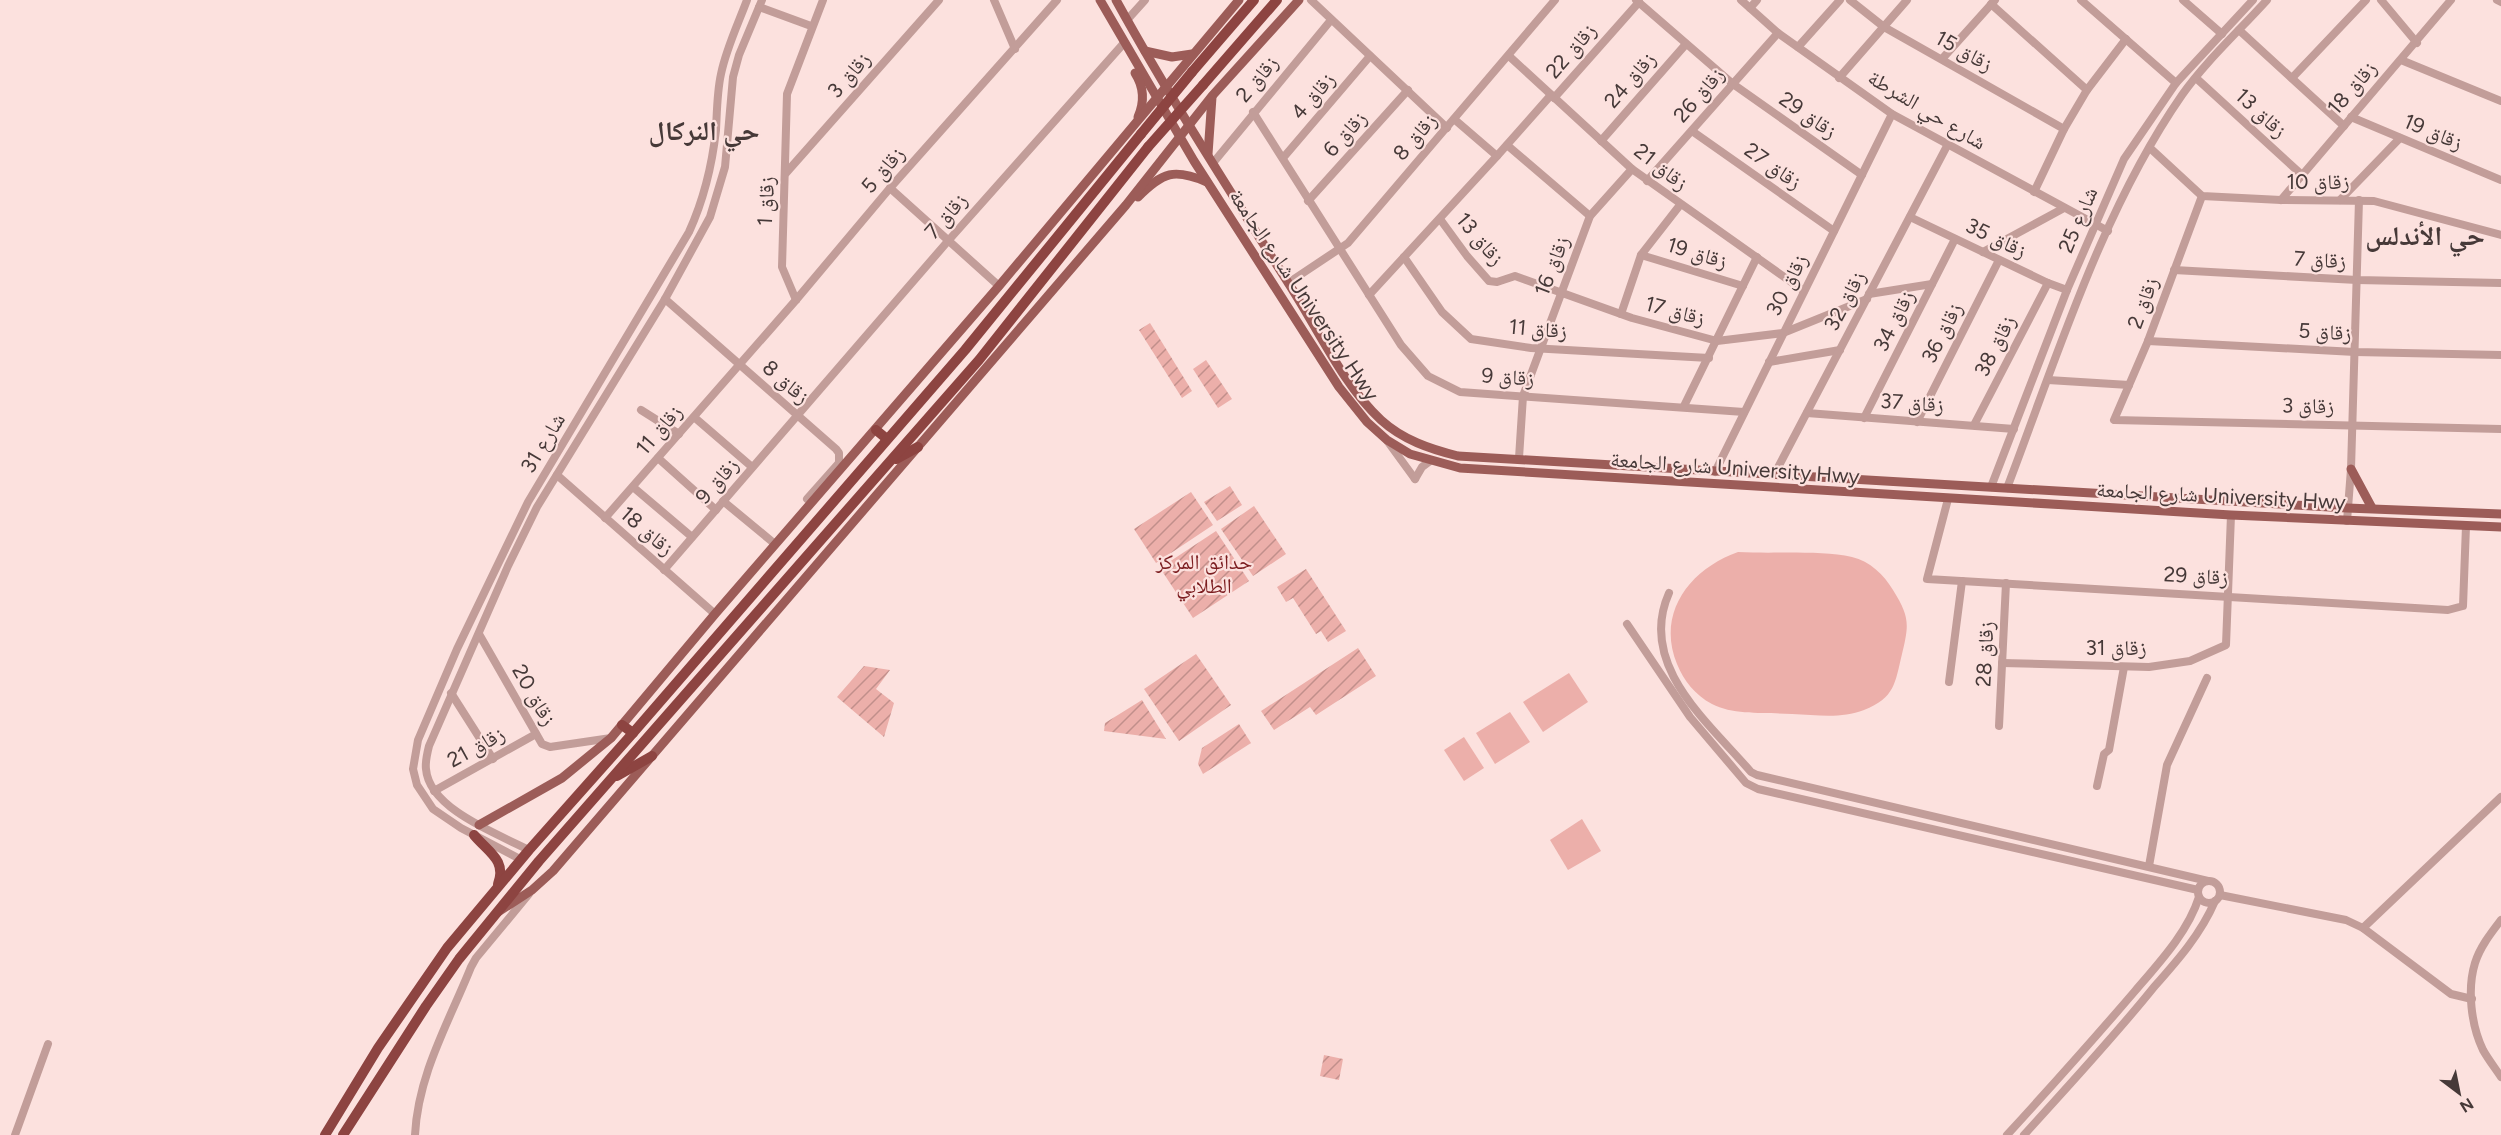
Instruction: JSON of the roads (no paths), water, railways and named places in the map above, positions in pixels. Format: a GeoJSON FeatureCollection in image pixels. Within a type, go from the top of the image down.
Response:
{"type":"FeatureCollection","features":[{"type":"Feature","properties":{"kind":"highway"},"geometry":{"type":"LineString","coordinates":[[324,1135],[413,996],[447,948],[528,850],[633,734],[965,350],[1138,129],[1192,72],[1254,0]]}},
{"type":"Feature","properties":{"kind":"highway"},"geometry":{"type":"LineString","coordinates":[[343,1135],[459,959],[539,861],[979,360],[1148,147],[1276,0]]}},
{"type":"Feature","properties":{"kind":"highway"},"geometry":{"type":"LineString","coordinates":[[876,430],[887,439]]}},
{"type":"Feature","properties":{"kind":"highway"},"geometry":{"type":"LineString","coordinates":[[888,464],[918,447]]}},
{"type":"Feature","properties":{"kind":"highway"},"geometry":{"type":"LineString","coordinates":[[622,725],[633,734]]}},
{"type":"Feature","properties":{"kind":"highway"},"geometry":{"type":"LineString","coordinates":[[611,779],[652,756]]}},
{"type":"Feature","properties":{"kind":"highway"},"geometry":{"type":"LineString","coordinates":[[477,830],[502,869],[497,887]]}},
{"type":"Feature","properties":{"kind":"main road"},"geometry":{"type":"LineString","coordinates":[[1100,0],[1124,43],[1125,54],[1142,89],[1142,109],[1138,129]]}},
{"type":"Feature","properties":{"kind":"main road","name":"شارع الجامعة University Hwy"},"geometry":{"type":"LineString","coordinates":[[1116,0],[1144,51],[1352,386],[1381,420],[1418,444],[1458,456],[2347,508],[2501,514]]}},
{"type":"Feature","properties":{"kind":"main road"},"geometry":{"type":"LineString","coordinates":[[477,830],[562,778],[611,738],[715,614],[1138,129],[1156,98],[1239,0]]}},
{"type":"Feature","properties":{"kind":"main road"},"geometry":{"type":"LineString","coordinates":[[497,913],[532,890],[553,871],[1126,205],[1212,96],[1299,0]]}},
{"type":"Feature","properties":{"kind":"main road","name":"شارع الجامعة University Hwy"},"geometry":{"type":"LineString","coordinates":[[1124,43],[1208,183],[1339,387],[1367,422],[1387,440],[1410,454],[1460,468],[1675,483],[2231,515],[2501,527]]}},
{"type":"Feature","properties":{"kind":"main road"},"geometry":{"type":"LineString","coordinates":[[1144,51],[1161,57],[1192,54]]}},
{"type":"Feature","properties":{"kind":"main road"},"geometry":{"type":"LineString","coordinates":[[1210,158],[1212,96]]}},
{"type":"Feature","properties":{"kind":"main road"},"geometry":{"type":"LineString","coordinates":[[1126,205],[1152,183],[1169,174],[1192,176],[1208,183]]}},
{"type":"Feature","properties":{"kind":"main road"},"geometry":{"type":"LineString","coordinates":[[2351,469],[2372,508]]}},
{"type":"Feature","properties":{"kind":"main road"},"geometry":{"type":"LineString","coordinates":[[1675,483],[1676,470]]}},
{"type":"Feature","properties":{"kind":"street","name":"شارع 31"},"geometry":{"type":"LineString","coordinates":[[528,850],[477,830],[461,828],[432,809],[417,785],[413,769],[418,740],[457,649],[528,502],[628,336],[700,207],[708,183],[721,75],[726,53],[747,0]]}},
{"type":"Feature","properties":{"kind":"street","name":"زقاق 1"},"geometry":{"type":"LineString","coordinates":[[796,300],[782,267],[787,94],[822,0]]}},
{"type":"Feature","properties":{"kind":"street","name":"زقاق 3"},"geometry":{"type":"LineString","coordinates":[[786,173],[939,0]]}},
{"type":"Feature","properties":{"kind":"street"},"geometry":{"type":"LineString","coordinates":[[994,0],[1015,49]]}},
{"type":"Feature","properties":{"kind":"street","name":"زقاق 5"},"geometry":{"type":"LineString","coordinates":[[739,365],[890,188],[1057,0]]}},
{"type":"Feature","properties":{"kind":"street"},"geometry":{"type":"LineString","coordinates":[[1127,20],[1144,0]]}},
{"type":"Feature","properties":{"kind":"street"},"geometry":{"type":"LineString","coordinates":[[1311,0],[1447,128]]}},
{"type":"Feature","properties":{"kind":"street","name":"زقاق 8"},"geometry":{"type":"LineString","coordinates":[[1287,283],[1348,243],[1556,0]]}},
{"type":"Feature","properties":{"kind":"street","name":"شارع حي الشرطة"},"geometry":{"type":"LineString","coordinates":[[1741,0],[1778,33],[1892,114],[2108,231]]}},
{"type":"Feature","properties":{"kind":"street"},"geometry":{"type":"LineString","coordinates":[[1750,8],[1757,0]]}},
{"type":"Feature","properties":{"kind":"street"},"geometry":{"type":"LineString","coordinates":[[1798,47],[1840,0]]}},
{"type":"Feature","properties":{"kind":"street","name":"زقاق 15"},"geometry":{"type":"LineString","coordinates":[[1850,0],[1884,27],[2064,129]]}},
{"type":"Feature","properties":{"kind":"street"},"geometry":{"type":"LineString","coordinates":[[1839,78],[1907,0]]}},
{"type":"Feature","properties":{"kind":"street"},"geometry":{"type":"LineString","coordinates":[[2081,0],[2176,83]]}},
{"type":"Feature","properties":{"kind":"street"},"geometry":{"type":"LineString","coordinates":[[2183,0],[2222,34]]}},
{"type":"Feature","properties":{"kind":"street","name":"شارع 25"},"geometry":{"type":"LineString","coordinates":[[1991,487],[2067,290],[2124,159],[2176,83],[2253,0]]}},
{"type":"Feature","properties":{"kind":"street","name":"شارع 25"},"geometry":{"type":"LineString","coordinates":[[2007,488],[2108,231],[2137,166],[2183,94],[2267,0]]}},
{"type":"Feature","properties":{"kind":"street"},"geometry":{"type":"LineString","coordinates":[[2292,78],[2366,0]]}},
{"type":"Feature","properties":{"kind":"street"},"geometry":{"type":"LineString","coordinates":[[2381,0],[2417,43]]}},
{"type":"Feature","properties":{"kind":"street","name":"زقاق 18"},"geometry":{"type":"LineString","coordinates":[[2281,200],[2417,43],[2451,0]]}},
{"type":"Feature","properties":{"kind":"street","name":"زقاق 29"},"geometry":{"type":"LineString","coordinates":[[1637,1],[1733,84],[1862,175]]}},
{"type":"Feature","properties":{"kind":"street","name":"زقاق 22"},"geometry":{"type":"LineString","coordinates":[[1369,295],[1637,1]]}},
{"type":"Feature","properties":{"kind":"street"},"geometry":{"type":"LineString","coordinates":[[1942,59],[1993,2],[2088,90]]}},
{"type":"Feature","properties":{"kind":"street","name":"شارع 31"},"geometry":{"type":"LineString","coordinates":[[520,860],[477,830],[467,819],[442,801],[434,790],[426,770],[429,747],[451,693],[537,507],[665,299],[710,218],[721,186],[729,143],[733,77],[739,54],[760,3]]}},
{"type":"Feature","properties":{"kind":"street"},"geometry":{"type":"LineString","coordinates":[[760,3],[811,26]]}},
{"type":"Feature","properties":{"kind":"street","name":"زقاق 2"},"geometry":{"type":"LineString","coordinates":[[1210,158],[1253,112],[1331,20]]}},
{"type":"Feature","properties":{"kind":"street"},"geometry":{"type":"LineString","coordinates":[[2239,30],[2344,126]]}},
{"type":"Feature","properties":{"kind":"street","name":"زقاق 26"},"geometry":{"type":"LineString","coordinates":[[1647,181],[1778,33]]}},
{"type":"Feature","properties":{"kind":"street"},"geometry":{"type":"LineString","coordinates":[[2034,192],[2064,129],[2088,90],[2126,39]]}},
{"type":"Feature","properties":{"kind":"street","name":"زقاق 7"},"geometry":{"type":"LineString","coordinates":[[798,416],[948,241],[1124,43]]}},
{"type":"Feature","properties":{"kind":"street","name":"زقاق 24"},"geometry":{"type":"LineString","coordinates":[[1601,141],[1686,44]]}},
{"type":"Feature","properties":{"kind":"street","name":"زقاق 4"},"geometry":{"type":"LineString","coordinates":[[1282,158],[1370,56]]}},
{"type":"Feature","properties":{"kind":"street","name":"زقاق 21"},"geometry":{"type":"LineString","coordinates":[[1509,56],[1647,181],[1804,291]]}},
{"type":"Feature","properties":{"kind":"street"},"geometry":{"type":"LineString","coordinates":[[2401,60],[2501,101]]}},
{"type":"Feature","properties":{"kind":"street"},"geometry":{"type":"LineString","coordinates":[[721,75],[733,77]]}},
{"type":"Feature","properties":{"kind":"street","name":"زقاق 13"},"geometry":{"type":"LineString","coordinates":[[2196,78],[2302,175]]}},
{"type":"Feature","properties":{"kind":"street","name":"زقاق 6"},"geometry":{"type":"LineString","coordinates":[[1308,201],[1408,90]]}},
{"type":"Feature","properties":{"kind":"street"},"geometry":{"type":"LineString","coordinates":[[1253,112],[1338,249]]}},
{"type":"Feature","properties":{"kind":"street","name":"زقاق 30"},"geometry":{"type":"LineString","coordinates":[[1715,472],[1892,114]]}},
{"type":"Feature","properties":{"kind":"street","name":"زقاق 19"},"geometry":{"type":"LineString","coordinates":[[2351,117],[2501,180]]}},
{"type":"Feature","properties":{"kind":"street"},"geometry":{"type":"LineString","coordinates":[[1454,119],[1497,156]]}},
{"type":"Feature","properties":{"kind":"street","name":"زقاق 27"},"geometry":{"type":"LineString","coordinates":[[1692,131],[1834,231]]}},
{"type":"Feature","properties":{"kind":"street"},"geometry":{"type":"LineString","coordinates":[[2340,200],[2400,138]]}},
{"type":"Feature","properties":{"kind":"street","name":"زقاق 32"},"geometry":{"type":"LineString","coordinates":[[1774,475],[1948,144]]}},
{"type":"Feature","properties":{"kind":"street"},"geometry":{"type":"LineString","coordinates":[[1508,145],[1590,216]]}},
{"type":"Feature","properties":{"kind":"street"},"geometry":{"type":"LineString","coordinates":[[2150,148],[2202,196]]}},
{"type":"Feature","properties":{"kind":"street","name":"زقاق 16"},"geometry":{"type":"LineString","coordinates":[[1519,458],[1523,396],[1590,216],[1632,169]]}},
{"type":"Feature","properties":{"kind":"street"},"geometry":{"type":"LineString","coordinates":[[890,188],[999,286]]}},
{"type":"Feature","properties":{"kind":"street","name":"زقاق 2"},"geometry":{"type":"LineString","coordinates":[[2114,420],[2148,341],[2202,196]]}},
{"type":"Feature","properties":{"kind":"street","name":"زقاق 10"},"geometry":{"type":"LineString","coordinates":[[2202,196],[2374,201],[2501,235]]}},
{"type":"Feature","properties":{"kind":"street"},"geometry":{"type":"LineString","coordinates":[[2347,521],[2351,469],[2359,200]]}},
{"type":"Feature","properties":{"kind":"street"},"geometry":{"type":"LineString","coordinates":[[1621,314],[1641,255],[1680,205]]}},
{"type":"Feature","properties":{"kind":"street"},"geometry":{"type":"LineString","coordinates":[[1983,252],[2064,208]]}},
{"type":"Feature","properties":{"kind":"street","name":"زقاق 35"},"geometry":{"type":"LineString","coordinates":[[1910,217],[2048,284],[2067,290]]}},
{"type":"Feature","properties":{"kind":"street","name":"زقاق 13"},"geometry":{"type":"LineString","coordinates":[[1440,219],[1489,281],[1497,282],[1515,276],[1560,294]]}},
{"type":"Feature","properties":{"kind":"street","name":"زقاق 34"},"geometry":{"type":"LineString","coordinates":[[1864,418],[1954,238]]}},
{"type":"Feature","properties":{"kind":"street","name":"زقاق 9"},"geometry":{"type":"LineString","coordinates":[[1338,249],[1401,345],[1432,379],[1460,392],[1744,412]]}},
{"type":"Feature","properties":{"kind":"street","name":"زقاق 19"},"geometry":{"type":"LineString","coordinates":[[1641,255],[1743,286]]}},
{"type":"Feature","properties":{"kind":"street","name":"زقاق 11"},"geometry":{"type":"LineString","coordinates":[[1404,256],[1442,312],[1468,338],[1541,348],[1709,358]]}},
{"type":"Feature","properties":{"kind":"street"},"geometry":{"type":"LineString","coordinates":[[1684,406],[1757,257]]}},
{"type":"Feature","properties":{"kind":"street","name":"زقاق 36"},"geometry":{"type":"LineString","coordinates":[[1917,422],[1999,260]]}},
{"type":"Feature","properties":{"kind":"street","name":"زقاق 7"},"geometry":{"type":"LineString","coordinates":[[2174,270],[2357,280],[2501,283]]}},
{"type":"Feature","properties":{"kind":"street","name":"زقاق 17"},"geometry":{"type":"LineString","coordinates":[[1560,294],[1717,341],[1783,333],[1868,296],[1932,284]]}},
{"type":"Feature","properties":{"kind":"street","name":"زقاق 38"},"geometry":{"type":"LineString","coordinates":[[1974,425],[2048,284]]}},
{"type":"Feature","properties":{"kind":"street","name":"زقاق 8"},"geometry":{"type":"LineString","coordinates":[[665,299],[836,449],[840,458],[836,467],[807,499]]}},
{"type":"Feature","properties":{"kind":"street"},"geometry":{"type":"LineString","coordinates":[[628,336],[638,343]]}},
{"type":"Feature","properties":{"kind":"street","name":"زقاق 5"},"geometry":{"type":"LineString","coordinates":[[2148,341],[2355,352],[2501,355]]}},
{"type":"Feature","properties":{"kind":"street"},"geometry":{"type":"LineString","coordinates":[[1770,362],[1840,350]]}},
{"type":"Feature","properties":{"kind":"street","name":"زقاق 11"},"geometry":{"type":"LineString","coordinates":[[605,518],[739,365]]}},
{"type":"Feature","properties":{"kind":"street"},"geometry":{"type":"LineString","coordinates":[[2048,380],[2129,385]]}},
{"type":"Feature","properties":{"kind":"street"},"geometry":{"type":"LineString","coordinates":[[641,410],[679,434]]}},
{"type":"Feature","properties":{"kind":"street","name":"زقاق 37"},"geometry":{"type":"LineString","coordinates":[[1808,413],[2014,429]]}},
{"type":"Feature","properties":{"kind":"street","name":"زقاق 9"},"geometry":{"type":"LineString","coordinates":[[664,570],[798,416]]}},
{"type":"Feature","properties":{"kind":"street"},"geometry":{"type":"LineString","coordinates":[[694,417],[753,467]]}},
{"type":"Feature","properties":{"kind":"street","name":"زقاق 3"},"geometry":{"type":"LineString","coordinates":[[2114,420],[2501,429]]}},
{"type":"Feature","properties":{"kind":"street"},"geometry":{"type":"LineString","coordinates":[[1387,440],[1415,479],[1422,467],[1430,461]]}},
{"type":"Feature","properties":{"kind":"street"},"geometry":{"type":"LineString","coordinates":[[658,458],[716,510]]}},
{"type":"Feature","properties":{"kind":"street","name":"زقاق 18"},"geometry":{"type":"LineString","coordinates":[[557,475],[715,614]]}},
{"type":"Feature","properties":{"kind":"street"},"geometry":{"type":"LineString","coordinates":[[633,486],[692,537]]}},
{"type":"Feature","properties":{"kind":"street","name":"زقاق 29"},"geometry":{"type":"LineString","coordinates":[[1948,499],[1927,579],[2448,610],[2463,606],[2466,526]]}},
{"type":"Feature","properties":{"kind":"street"},"geometry":{"type":"LineString","coordinates":[[723,501],[776,544]]}},
{"type":"Feature","properties":{"kind":"street"},"geometry":{"type":"LineString","coordinates":[[2228,596],[2231,515]]}},
{"type":"Feature","properties":{"kind":"street"},"geometry":{"type":"LineString","coordinates":[[1949,682],[1962,581]]}},
{"type":"Feature","properties":{"kind":"street","name":"زقاق 28"},"geometry":{"type":"LineString","coordinates":[[1999,726],[2006,583]]}},
{"type":"Feature","properties":{"kind":"street"},"geometry":{"type":"LineString","coordinates":[[1669,593],[1660,622],[1661,643],[1669,665],[1694,708],[1751,771],[1772,779],[2149,866],[2217,885],[2217,898],[2180,957],[2130,1018],[2024,1135]]}},
{"type":"Feature","properties":{"kind":"street","name":"زقاق 31"},"geometry":{"type":"LineString","coordinates":[[2002,663],[2150,667],[2190,661],[2226,645],[2228,596]]}},
{"type":"Feature","properties":{"kind":"street"},"geometry":{"type":"LineString","coordinates":[[1627,624],[1690,717],[1746,783],[1758,789],[2198,893],[2207,903],[2217,898],[2346,920],[2363,927],[2451,994],[2472,999]]}},
{"type":"Feature","properties":{"kind":"street","name":"زقاق 20"},"geometry":{"type":"LineString","coordinates":[[479,634],[542,744],[549,747],[611,738]]}},
{"type":"Feature","properties":{"kind":"street"},"geometry":{"type":"LineString","coordinates":[[2097,786],[2104,754],[2109,750],[2124,667]]}},
{"type":"Feature","properties":{"kind":"street"},"geometry":{"type":"LineString","coordinates":[[2149,866],[2166,765],[2207,678]]}},
{"type":"Feature","properties":{"kind":"street"},"geometry":{"type":"LineString","coordinates":[[451,693],[493,759]]}},
{"type":"Feature","properties":{"kind":"street"},"geometry":{"type":"LineString","coordinates":[[432,707],[444,712]]}},
{"type":"Feature","properties":{"kind":"street","name":"زقاق 21"},"geometry":{"type":"LineString","coordinates":[[434,790],[536,734]]}},
{"type":"Feature","properties":{"kind":"street"},"geometry":{"type":"LineString","coordinates":[[413,769],[426,770]]}},
{"type":"Feature","properties":{"kind":"street"},"geometry":{"type":"LineString","coordinates":[[2363,927],[2501,796]]}},
{"type":"Feature","properties":{"kind":"street"},"geometry":{"type":"LineString","coordinates":[[461,828],[467,819]]}},
{"type":"Feature","properties":{"kind":"street"},"geometry":{"type":"LineString","coordinates":[[2007,1135],[2091,1043],[2158,963],[2189,920],[2201,884],[2208,881]]}},
{"type":"Feature","properties":{"kind":"street"},"geometry":{"type":"LineString","coordinates":[[415,1135],[418,1104],[433,1052],[471,966],[532,890]]}},
{"type":"Feature","properties":{"kind":"street"},"geometry":{"type":"LineString","coordinates":[[2501,920],[2484,942],[2475,963],[2472,999],[2473,1020],[2483,1050],[2501,1077]]}},
{"type":"Feature","properties":{"kind":"street"},"geometry":{"type":"LineString","coordinates":[[15,1135],[48,1044]]}},
{"type":"Feature","properties":{"kind":"district","name":"حي النركال"},"geometry":{"type":"Point","coordinates":[704,131]}},
{"type":"Feature","properties":{"kind":"district","name":"حي الأندلس"},"geometry":{"type":"Point","coordinates":[2425,236]}},
{"type":"Feature","properties":{"kind":"park label","name":"حدائق المركز الطلابي"},"geometry":{"type":"Point","coordinates":[1204,574]}}]}
